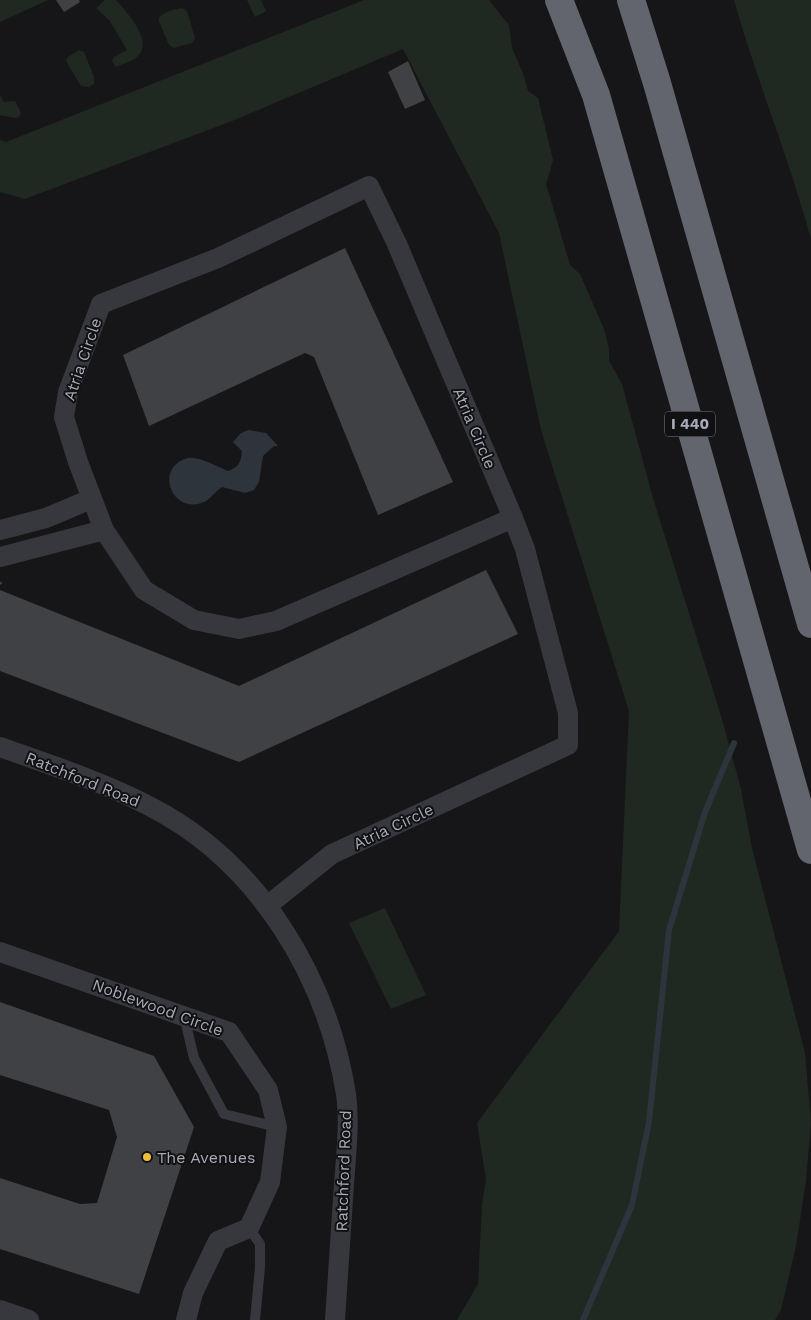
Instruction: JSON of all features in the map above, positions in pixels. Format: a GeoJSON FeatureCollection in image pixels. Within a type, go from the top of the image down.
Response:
{"type":"FeatureCollection","features":[{"type":"Feature","properties":{"kind":"highway","name":"I 440"},"geometry":{"type":"LineString","coordinates":[[559,0],[596,95],[811,850]]}},
{"type":"Feature","properties":{"kind":"highway"},"geometry":{"type":"LineString","coordinates":[[631,0],[658,83],[811,624]]}},
{"type":"Feature","properties":{"kind":"street","name":"Atria Circle"},"geometry":{"type":"LineString","coordinates":[[267,906],[332,854],[568,745],[568,713],[525,549],[513,518],[397,244],[369,186],[218,258],[101,304],[68,392],[64,418],[91,499],[104,530],[144,590],[194,620],[239,629],[276,621],[513,518]]}},
{"type":"Feature","properties":{"kind":"street"},"geometry":{"type":"LineString","coordinates":[[0,530],[46,518],[91,499]]}},
{"type":"Feature","properties":{"kind":"street"},"geometry":{"type":"LineString","coordinates":[[0,557],[104,530]]}},
{"type":"Feature","properties":{"kind":"street","name":"Ratchford Road"},"geometry":{"type":"LineString","coordinates":[[0,747],[110,787],[153,807],[186,829],[228,862],[284,928],[307,970],[319,998],[328,1024],[346,1095],[347,1135],[335,1320]]}},
{"type":"Feature","properties":{"kind":"street","name":"Noblewood Circle"},"geometry":{"type":"LineString","coordinates":[[0,952],[229,1032],[268,1090],[277,1127],[270,1182],[249,1228]]}},
{"type":"Feature","properties":{"kind":"street"},"geometry":{"type":"LineString","coordinates":[[186,1320],[193,1293],[218,1241],[249,1228]]}},
{"type":"Feature","properties":{"kind":"street"},"geometry":{"type":"LineString","coordinates":[[0,1310],[29,1320]]}},
{"type":"Feature","properties":{"kind":"lane"},"geometry":{"type":"LineString","coordinates":[[184,1015],[194,1058],[224,1114],[277,1127]]}},
{"type":"Feature","properties":{"kind":"lane"},"geometry":{"type":"LineString","coordinates":[[249,1228],[260,1244],[260,1267],[255,1320]]}},
{"type":"Feature","properties":{"kind":"shaded area"},"geometry":{"type":"Polygon","coordinates":[[[0,0],[48,0],[0,22],[0,0]]]}},
{"type":"Feature","properties":{"kind":"shaded area"},"geometry":{"type":"Polygon","coordinates":[[[105,0],[116,0],[132,19],[141,35],[143,43],[142,50],[137,57],[130,62],[116,67],[112,61],[114,57],[127,50],[110,21],[96,8],[105,0]]]}},
{"type":"Feature","properties":{"kind":"shaded area"},"geometry":{"type":"Polygon","coordinates":[[[247,0],[261,0],[266,11],[255,17],[247,0]]]}},
{"type":"Feature","properties":{"kind":"shaded area"},"geometry":{"type":"Polygon","coordinates":[[[364,0],[489,0],[509,25],[512,48],[528,91],[538,98],[553,160],[546,185],[570,265],[580,274],[604,329],[609,348],[609,361],[622,384],[653,498],[722,719],[741,789],[752,848],[805,1053],[811,1122],[806,1181],[796,1246],[781,1310],[775,1320],[457,1320],[478,1284],[482,1205],[486,1179],[477,1123],[619,931],[629,711],[541,430],[499,233],[403,49],[232,121],[25,199],[0,192],[0,140],[6,142],[364,0]]]}},
{"type":"Feature","properties":{"kind":"shaded area"},"geometry":{"type":"Polygon","coordinates":[[[734,0],[811,0],[811,239],[793,179],[734,0]]]}},
{"type":"Feature","properties":{"kind":"shaded area"},"geometry":{"type":"Polygon","coordinates":[[[182,8],[187,11],[195,38],[192,43],[174,48],[169,45],[158,19],[172,10],[182,8]]]}},
{"type":"Feature","properties":{"kind":"shaded area"},"geometry":{"type":"Polygon","coordinates":[[[79,50],[84,52],[94,77],[94,84],[89,87],[81,86],[66,61],[68,57],[79,50]]]}},
{"type":"Feature","properties":{"kind":"shaded area"},"geometry":{"type":"Polygon","coordinates":[[[0,95],[4,102],[15,101],[21,113],[19,117],[0,115],[0,95]]]}},
{"type":"Feature","properties":{"kind":"shaded area"},"geometry":{"type":"Polygon","coordinates":[[[249,430],[266,433],[278,446],[274,446],[263,456],[259,482],[254,490],[245,493],[222,487],[206,501],[193,504],[183,502],[176,497],[171,489],[169,480],[171,471],[177,463],[193,458],[203,460],[228,471],[235,468],[239,464],[242,451],[233,442],[241,433],[249,430]]]}},
{"type":"Feature","properties":{"kind":"shaded area"},"geometry":{"type":"Polygon","coordinates":[[[385,908],[426,995],[391,1009],[349,923],[385,908]]]}},
{"type":"Feature","properties":{"kind":"building"},"geometry":{"type":"Polygon","coordinates":[[[56,0],[79,0],[80,2],[64,12],[56,0]]]}},
{"type":"Feature","properties":{"kind":"building"},"geometry":{"type":"Polygon","coordinates":[[[408,61],[425,100],[405,109],[388,72],[408,61]]]}},
{"type":"Feature","properties":{"kind":"building"},"geometry":{"type":"Polygon","coordinates":[[[345,248],[453,482],[378,515],[314,357],[305,353],[149,426],[123,355],[345,248]]]}},
{"type":"Feature","properties":{"kind":"building"},"geometry":{"type":"Polygon","coordinates":[[[486,570],[518,634],[239,762],[0,671],[0,590],[239,686],[486,570]]]}},
{"type":"Feature","properties":{"kind":"building","name":"The Avenues"},"geometry":{"type":"Polygon","coordinates":[[[0,1002],[154,1056],[194,1127],[139,1294],[0,1249],[0,1178],[80,1204],[97,1203],[117,1137],[109,1110],[0,1075],[0,1002]]]}},
{"type":"Feature","properties":{"kind":"waterway"},"geometry":{"type":"LineString","coordinates":[[583,1320],[632,1205],[649,1122],[669,930],[705,812],[734,743]]}},
{"type":"Feature","properties":{"kind":"place","name":"The Avenues"},"geometry":{"type":"Point","coordinates":[147,1157]}}]}
